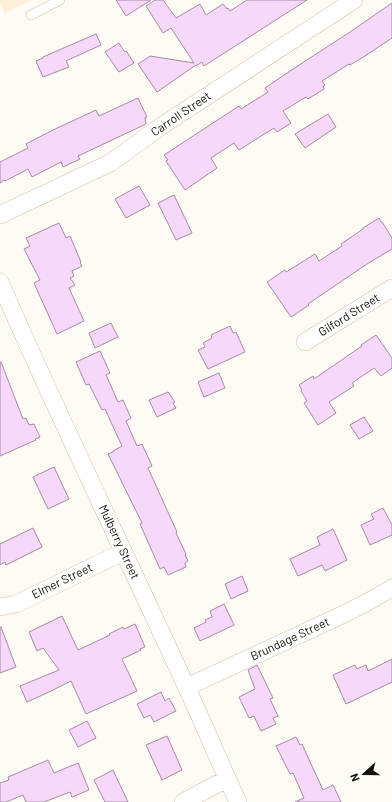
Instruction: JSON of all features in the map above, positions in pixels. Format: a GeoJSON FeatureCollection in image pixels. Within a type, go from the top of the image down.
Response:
{"type":"FeatureCollection","features":[{"type":"Feature","properties":{"kind":"street","name":"Carroll Street"},"geometry":{"type":"LineString","coordinates":[[0,215],[110,163],[160,126],[354,0]]}},
{"type":"Feature","properties":{"kind":"street","name":"Mulberry Street"},"geometry":{"type":"LineString","coordinates":[[0,282],[238,802]]}},
{"type":"Feature","properties":{"kind":"street","name":"Gilford Street"},"geometry":{"type":"LineString","coordinates":[[305,342],[392,288]]}},
{"type":"Feature","properties":{"kind":"street","name":"Elmer Street"},"geometry":{"type":"LineString","coordinates":[[0,607],[16,604],[123,552]]}},
{"type":"Feature","properties":{"kind":"street","name":"Brundage Street"},"geometry":{"type":"LineString","coordinates":[[187,688],[344,614],[392,588]]}},
{"type":"Feature","properties":{"kind":"street"},"geometry":{"type":"LineString","coordinates":[[183,802],[227,779]]}},
{"type":"Feature","properties":{"kind":"lane"},"geometry":{"type":"LineString","coordinates":[[31,15],[60,0]]}},
{"type":"Feature","properties":{"kind":"shaded area"},"geometry":{"type":"Polygon","coordinates":[[[0,0],[32,0],[5,13],[0,0]]]}},
{"type":"Feature","properties":{"kind":"building"},"geometry":{"type":"Polygon","coordinates":[[[116,0],[151,0],[126,16],[116,0]]]}},
{"type":"Feature","properties":{"kind":"building"},"geometry":{"type":"Polygon","coordinates":[[[155,0],[163,0],[176,18],[200,4],[206,15],[223,4],[230,11],[247,0],[307,0],[204,66],[202,62],[196,65],[157,92],[138,64],[150,56],[194,63],[171,28],[163,33],[146,6],[155,0]]]}},
{"type":"Feature","properties":{"kind":"building"},"geometry":{"type":"Polygon","coordinates":[[[392,3],[392,38],[365,56],[322,81],[325,85],[323,86],[324,89],[308,99],[306,97],[283,111],[291,123],[277,132],[274,128],[239,150],[234,143],[211,158],[217,168],[185,190],[166,161],[168,160],[164,155],[239,106],[241,109],[268,92],[265,88],[392,3]]]}},
{"type":"Feature","properties":{"kind":"building"},"geometry":{"type":"Polygon","coordinates":[[[96,34],[101,45],[66,61],[69,67],[43,77],[36,61],[96,34]]]}},
{"type":"Feature","properties":{"kind":"building"},"geometry":{"type":"Polygon","coordinates":[[[119,43],[134,63],[119,72],[105,52],[119,43]]]}},
{"type":"Feature","properties":{"kind":"building"},"geometry":{"type":"Polygon","coordinates":[[[138,98],[147,117],[145,118],[146,124],[78,156],[80,159],[63,167],[61,162],[32,177],[28,169],[0,183],[0,162],[28,148],[26,144],[96,110],[99,116],[138,98]]]}},
{"type":"Feature","properties":{"kind":"building"},"geometry":{"type":"Polygon","coordinates":[[[328,114],[336,127],[305,148],[295,134],[328,114]]]}},
{"type":"Feature","properties":{"kind":"building"},"geometry":{"type":"Polygon","coordinates":[[[139,186],[150,205],[126,218],[115,199],[139,186]]]}},
{"type":"Feature","properties":{"kind":"building"},"geometry":{"type":"Polygon","coordinates":[[[174,195],[192,233],[176,240],[158,203],[174,195]]]}},
{"type":"Feature","properties":{"kind":"building"},"geometry":{"type":"Polygon","coordinates":[[[379,218],[392,238],[392,249],[367,264],[291,317],[267,282],[285,270],[286,272],[315,254],[319,261],[342,246],[341,244],[379,218]]]}},
{"type":"Feature","properties":{"kind":"building"},"geometry":{"type":"Polygon","coordinates":[[[59,223],[66,238],[70,236],[81,262],[80,263],[82,266],[72,271],[74,276],[70,278],[75,285],[69,288],[84,321],[57,334],[34,283],[40,280],[24,249],[30,246],[26,238],[59,223]]]}},
{"type":"Feature","properties":{"kind":"building"},"geometry":{"type":"Polygon","coordinates":[[[111,323],[118,337],[95,348],[89,333],[111,323]]]}},
{"type":"Feature","properties":{"kind":"building"},"geometry":{"type":"Polygon","coordinates":[[[230,326],[233,333],[236,332],[245,352],[208,369],[198,350],[205,347],[203,343],[212,338],[211,335],[230,326]]]}},
{"type":"Feature","properties":{"kind":"building"},"geometry":{"type":"Polygon","coordinates":[[[376,335],[392,358],[392,368],[381,376],[374,368],[352,383],[354,386],[329,402],[336,413],[318,425],[304,403],[307,401],[299,385],[313,376],[314,379],[376,335]]]}},
{"type":"Feature","properties":{"kind":"building"},"geometry":{"type":"Polygon","coordinates":[[[100,351],[110,373],[106,375],[118,402],[123,400],[131,418],[126,421],[137,446],[142,444],[152,466],[148,468],[186,554],[185,555],[188,561],[185,563],[186,567],[168,575],[164,567],[160,569],[140,524],[142,523],[108,454],[122,446],[105,409],[102,410],[89,384],[86,385],[76,362],[100,351]]]}},
{"type":"Feature","properties":{"kind":"building"},"geometry":{"type":"Polygon","coordinates":[[[0,362],[23,419],[26,418],[29,425],[34,424],[40,437],[0,456],[0,362]]]}},
{"type":"Feature","properties":{"kind":"building"},"geometry":{"type":"Polygon","coordinates":[[[219,373],[225,388],[204,397],[198,382],[219,373]]]}},
{"type":"Feature","properties":{"kind":"building"},"geometry":{"type":"Polygon","coordinates":[[[168,392],[175,402],[173,403],[176,408],[157,417],[149,400],[168,392]]]}},
{"type":"Feature","properties":{"kind":"building"},"geometry":{"type":"Polygon","coordinates":[[[364,417],[373,431],[359,439],[350,425],[364,417]]]}},
{"type":"Feature","properties":{"kind":"building"},"geometry":{"type":"Polygon","coordinates":[[[54,467],[69,499],[48,509],[33,477],[54,467]]]}},
{"type":"Feature","properties":{"kind":"building"},"geometry":{"type":"Polygon","coordinates":[[[383,508],[392,525],[392,535],[370,545],[361,525],[374,519],[371,514],[383,508]]]}},
{"type":"Feature","properties":{"kind":"building"},"geometry":{"type":"Polygon","coordinates":[[[33,528],[42,547],[6,565],[5,562],[0,565],[0,544],[33,528]]]}},
{"type":"Feature","properties":{"kind":"building"},"geometry":{"type":"Polygon","coordinates":[[[333,529],[347,560],[325,571],[322,565],[298,576],[290,559],[320,545],[317,537],[333,529]]]}},
{"type":"Feature","properties":{"kind":"building"},"geometry":{"type":"Polygon","coordinates":[[[242,576],[248,591],[231,599],[225,584],[242,576]]]}},
{"type":"Feature","properties":{"kind":"building"},"geometry":{"type":"Polygon","coordinates":[[[224,604],[234,625],[200,641],[194,628],[212,617],[210,611],[224,604]]]}},
{"type":"Feature","properties":{"kind":"building"},"geometry":{"type":"Polygon","coordinates":[[[62,616],[78,650],[110,635],[109,634],[123,627],[124,629],[135,624],[145,647],[122,659],[137,691],[86,714],[71,681],[27,702],[20,686],[59,670],[43,648],[37,651],[29,632],[62,616]]]}},
{"type":"Feature","properties":{"kind":"building"},"geometry":{"type":"Polygon","coordinates":[[[0,627],[16,667],[0,673],[0,627]]]}},
{"type":"Feature","properties":{"kind":"building"},"geometry":{"type":"Polygon","coordinates":[[[392,659],[392,682],[346,704],[333,675],[355,665],[357,669],[366,665],[368,671],[392,659]]]}},
{"type":"Feature","properties":{"kind":"building"},"geometry":{"type":"Polygon","coordinates":[[[257,665],[273,698],[270,699],[278,716],[273,718],[276,724],[261,731],[254,716],[249,718],[239,697],[255,689],[248,670],[257,665]]]}},
{"type":"Feature","properties":{"kind":"building"},"geometry":{"type":"Polygon","coordinates":[[[161,692],[165,701],[169,698],[176,711],[154,722],[150,715],[144,718],[137,704],[161,692]]]}},
{"type":"Feature","properties":{"kind":"building"},"geometry":{"type":"Polygon","coordinates":[[[87,721],[96,738],[78,747],[69,730],[87,721]]]}},
{"type":"Feature","properties":{"kind":"building"},"geometry":{"type":"Polygon","coordinates":[[[167,736],[182,770],[162,780],[146,745],[167,736]]]}},
{"type":"Feature","properties":{"kind":"building"},"geometry":{"type":"Polygon","coordinates":[[[296,737],[300,745],[302,744],[323,790],[333,785],[341,802],[295,802],[304,798],[293,773],[290,774],[276,746],[296,737]]]}},
{"type":"Feature","properties":{"kind":"building"},"geometry":{"type":"Polygon","coordinates":[[[48,760],[54,773],[78,763],[89,790],[72,797],[70,792],[44,802],[26,802],[23,795],[6,802],[0,802],[0,783],[9,780],[8,777],[48,760]]]}},
{"type":"Feature","properties":{"kind":"building"},"geometry":{"type":"Polygon","coordinates":[[[113,770],[128,802],[105,802],[94,780],[113,770]]]}}]}
